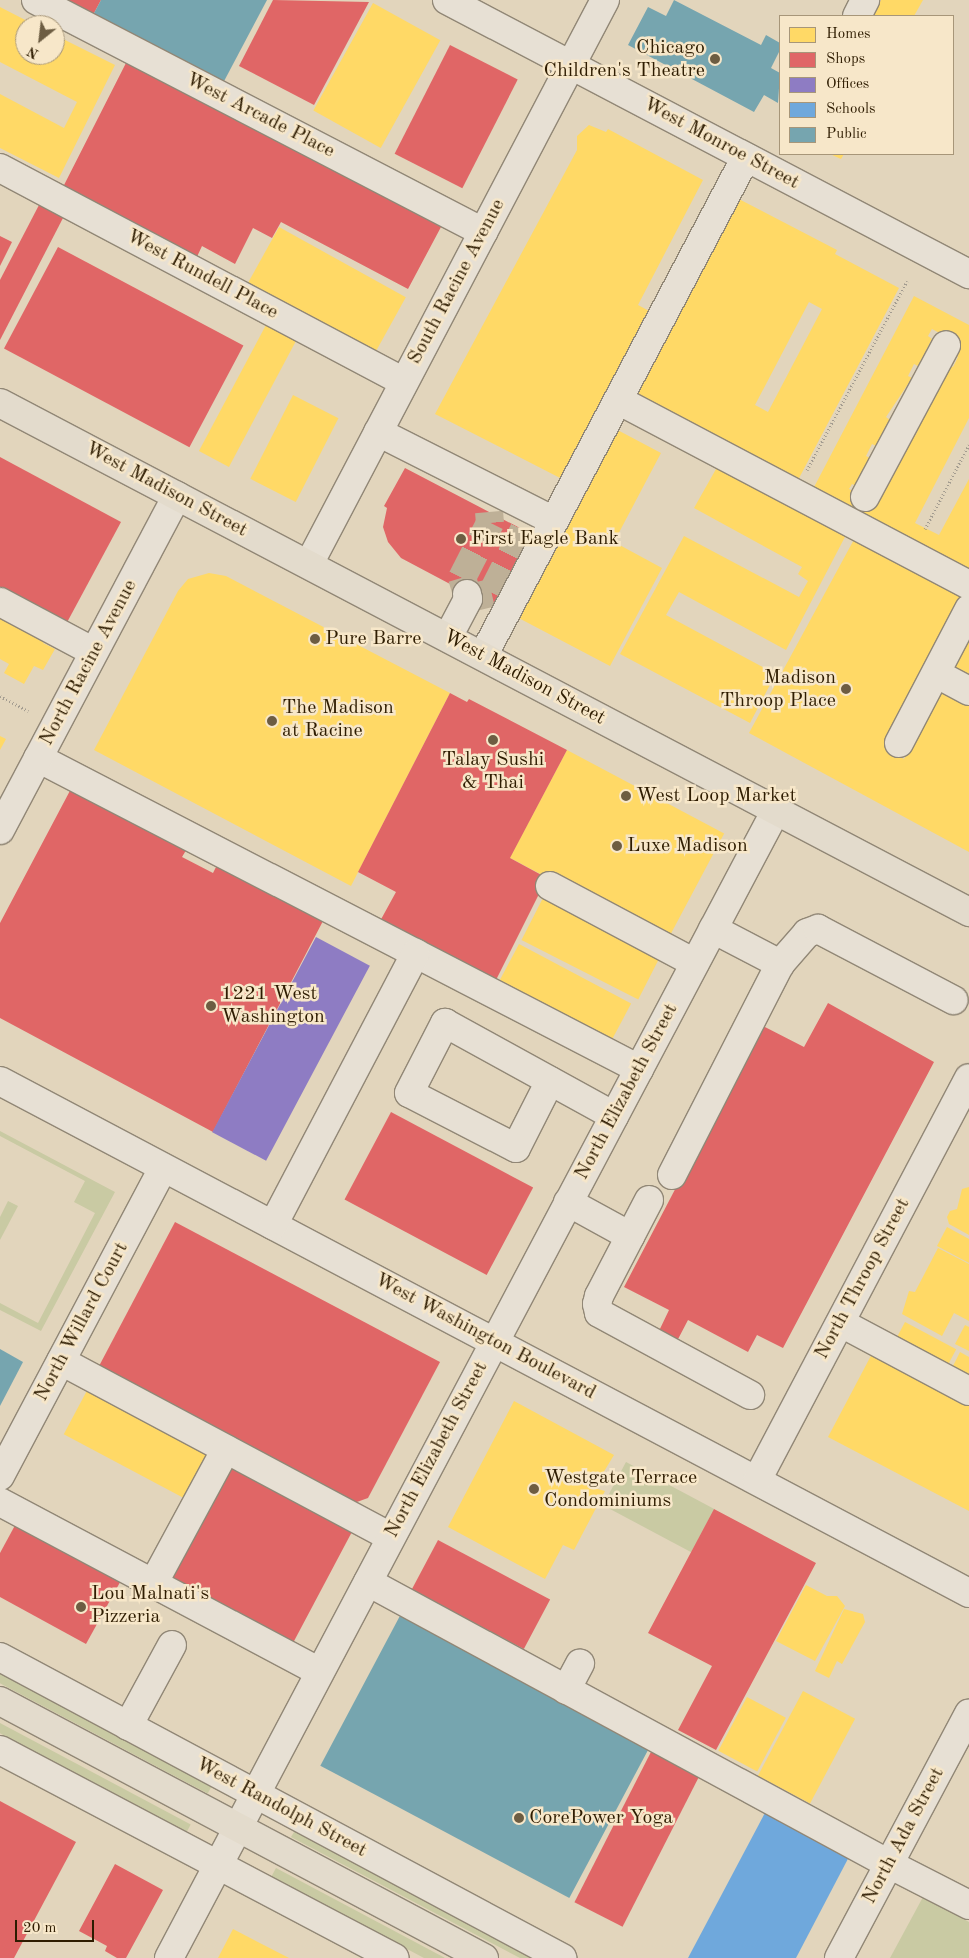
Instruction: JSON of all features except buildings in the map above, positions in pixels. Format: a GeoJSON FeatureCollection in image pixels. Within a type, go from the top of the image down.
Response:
{"type":"FeatureCollection","features":[{"type":"Feature","properties":{"kind":"main road","name":"West Madison Street"},"geometry":{"type":"LineString","coordinates":[[0,403],[969,912]]}},
{"type":"Feature","properties":{"kind":"main road","name":"West Randolph Street"},"geometry":{"type":"LineString","coordinates":[[0,1701],[484,1958]]}},
{"type":"Feature","properties":{"kind":"street","name":"West Arcade Place"},"geometry":{"type":"LineString","coordinates":[[36,0],[483,232]]}},
{"type":"Feature","properties":{"kind":"street","name":"West Monroe Street"},"geometry":{"type":"LineString","coordinates":[[447,0],[746,157],[781,163],[969,274]]}},
{"type":"Feature","properties":{"kind":"street","name":"South Racine Avenue"},"geometry":{"type":"LineString","coordinates":[[308,564],[605,0]]}},
{"type":"Feature","properties":{"kind":"street"},"geometry":{"type":"LineString","coordinates":[[858,15],[865,0]]}},
{"type":"Feature","properties":{"kind":"street"},"geometry":{"type":"LineString","coordinates":[[483,656],[746,157]]}},
{"type":"Feature","properties":{"kind":"street","name":"West Rundell Place"},"geometry":{"type":"LineString","coordinates":[[0,168],[404,382]]}},
{"type":"Feature","properties":{"kind":"street"},"geometry":{"type":"LineString","coordinates":[[858,512],[946,346]]}},
{"type":"Feature","properties":{"kind":"street"},"geometry":{"type":"LineString","coordinates":[[618,400],[795,493],[858,512],[969,585]]}},
{"type":"Feature","properties":{"kind":"street"},"geometry":{"type":"LineString","coordinates":[[378,432],[499,505],[554,521]]}},
{"type":"Feature","properties":{"kind":"street","name":"North Racine Avenue"},"geometry":{"type":"LineString","coordinates":[[0,830],[177,496]]}},
{"type":"Feature","properties":{"kind":"street"},"geometry":{"type":"LineString","coordinates":[[448,637],[470,596]]}},
{"type":"Feature","properties":{"kind":"street"},"geometry":{"type":"LineString","coordinates":[[0,602],[94,652]]}},
{"type":"Feature","properties":{"kind":"street"},"geometry":{"type":"LineString","coordinates":[[899,743],[937,674],[969,609]]}},
{"type":"Feature","properties":{"kind":"street"},"geometry":{"type":"LineString","coordinates":[[937,674],[969,691]]}},
{"type":"Feature","properties":{"kind":"street"},"geometry":{"type":"LineString","coordinates":[[38,758],[639,1069]]}},
{"type":"Feature","properties":{"kind":"street","name":"North Elizabeth Street"},"geometry":{"type":"LineString","coordinates":[[169,1958],[776,810]]}},
{"type":"Feature","properties":{"kind":"street"},"geometry":{"type":"LineString","coordinates":[[550,886],[695,963]]}},
{"type":"Feature","properties":{"kind":"street"},"geometry":{"type":"LineString","coordinates":[[713,928],[780,964]]}},
{"type":"Feature","properties":{"kind":"street"},"geometry":{"type":"LineString","coordinates":[[672,1175],[780,964],[807,933],[818,930],[953,1000]]}},
{"type":"Feature","properties":{"kind":"street"},"geometry":{"type":"LineString","coordinates":[[273,1225],[416,953]]}},
{"type":"Feature","properties":{"kind":"street"},"geometry":{"type":"LineString","coordinates":[[550,1081],[516,1148],[409,1093],[445,1023],[614,1116]]}},
{"type":"Feature","properties":{"kind":"street","name":"North Throop Street"},"geometry":{"type":"LineString","coordinates":[[757,1480],[969,1078]]}},
{"type":"Feature","properties":{"kind":"street","name":"West Washington Boulevard"},"geometry":{"type":"LineString","coordinates":[[0,1081],[969,1593]]}},
{"type":"Feature","properties":{"kind":"street","name":"North Willard Court"},"geometry":{"type":"LineString","coordinates":[[0,1476],[164,1168]]}},
{"type":"Feature","properties":{"kind":"street"},"geometry":{"type":"LineString","coordinates":[[649,1200],[599,1296],[597,1304],[599,1313],[750,1395]]}},
{"type":"Feature","properties":{"kind":"street"},"geometry":{"type":"LineString","coordinates":[[568,1202],[630,1236]]}},
{"type":"Feature","properties":{"kind":"street"},"geometry":{"type":"LineString","coordinates":[[840,1323],[969,1391]]}},
{"type":"Feature","properties":{"kind":"street"},"geometry":{"type":"LineString","coordinates":[[61,1361],[391,1537]]}},
{"type":"Feature","properties":{"kind":"street"},"geometry":{"type":"LineString","coordinates":[[154,1584],[226,1449]]}},
{"type":"Feature","properties":{"kind":"street"},"geometry":{"type":"LineString","coordinates":[[0,1502],[320,1672]]}},
{"type":"Feature","properties":{"kind":"street"},"geometry":{"type":"LineString","coordinates":[[368,1582],[889,1864],[969,1905]]}},
{"type":"Feature","properties":{"kind":"street"},"geometry":{"type":"LineString","coordinates":[[128,1726],[172,1645]]}},
{"type":"Feature","properties":{"kind":"street","name":"West Randolph Street"},"geometry":{"type":"LineString","coordinates":[[0,1657],[562,1958]]}},
{"type":"Feature","properties":{"kind":"street"},"geometry":{"type":"LineString","coordinates":[[566,1690],[580,1664]]}},
{"type":"Feature","properties":{"kind":"street","name":"North Ada Street"},"geometry":{"type":"LineString","coordinates":[[839,1958],[969,1713]]}},
{"type":"Feature","properties":{"kind":"street"},"geometry":{"type":"LineString","coordinates":[[0,1750],[394,1958]]}},
{"type":"Feature","properties":{"kind":"path"},"geometry":{"type":"LineString","coordinates":[[795,493],[907,281]]}},
{"type":"Feature","properties":{"kind":"path"},"geometry":{"type":"LineString","coordinates":[[925,529],[969,445]]}},
{"type":"Feature","properties":{"kind":"path"},"geometry":{"type":"LineString","coordinates":[[0,696],[28,711]]}},
{"type":"Feature","properties":{"kind":"green space"},"geometry":{"type":"Polygon","coordinates":[[[0,1131],[115,1192],[41,1331],[0,1310],[0,1303],[38,1323],[95,1213],[74,1202],[85,1181],[0,1136],[0,1131]]]}},
{"type":"Feature","properties":{"kind":"green space"},"geometry":{"type":"Polygon","coordinates":[[[8,1201],[18,1206],[0,1240],[0,1217],[8,1201]]]}},
{"type":"Feature","properties":{"kind":"green space"},"geometry":{"type":"Polygon","coordinates":[[[626,1462],[714,1509],[691,1552],[603,1505],[626,1462]]]}},
{"type":"Feature","properties":{"kind":"green space"},"geometry":{"type":"Polygon","coordinates":[[[0,1673],[212,1786],[208,1794],[0,1683],[0,1673]]]}},
{"type":"Feature","properties":{"kind":"green space"},"geometry":{"type":"Polygon","coordinates":[[[0,1723],[191,1824],[186,1832],[0,1733],[0,1723]]]}},
{"type":"Feature","properties":{"kind":"green space"},"geometry":{"type":"Polygon","coordinates":[[[296,1829],[538,1958],[520,1958],[291,1837],[296,1829]]]}},
{"type":"Feature","properties":{"kind":"green space"},"geometry":{"type":"Polygon","coordinates":[[[276,1868],[445,1958],[424,1958],[271,1877],[276,1868]]]}},
{"type":"Feature","properties":{"kind":"green space"},"geometry":{"type":"Polygon","coordinates":[[[923,1897],[969,1922],[969,1958],[890,1958],[923,1897]]]}},
{"type":"Feature","properties":{"kind":"tunnel"},"geometry":{"type":"LineString","coordinates":[[467,594],[462,578],[490,523],[489,512]]}},
{"type":"Feature","properties":{"kind":"tunnel"},"geometry":{"type":"LineString","coordinates":[[474,597],[492,593],[524,530]]}},
{"type":"Feature","properties":{"kind":"place","name":"Chicago Children's Theatre"},"geometry":{"type":"Point","coordinates":[715,59]}},
{"type":"Feature","properties":{"kind":"place","name":"First Eagle Bank"},"geometry":{"type":"Point","coordinates":[461,539]}},
{"type":"Feature","properties":{"kind":"place","name":"Pure Barre"},"geometry":{"type":"Point","coordinates":[315,639]}},
{"type":"Feature","properties":{"kind":"place","name":"Madison Throop Place"},"geometry":{"type":"Point","coordinates":[846,689]}},
{"type":"Feature","properties":{"kind":"place","name":"The Madison at Racine"},"geometry":{"type":"Point","coordinates":[272,721]}},
{"type":"Feature","properties":{"kind":"place","name":"Talay Sushi & Thai"},"geometry":{"type":"Point","coordinates":[493,740]}},
{"type":"Feature","properties":{"kind":"place","name":"West Loop Market"},"geometry":{"type":"Point","coordinates":[626,796]}},
{"type":"Feature","properties":{"kind":"place","name":"Luxe Madison"},"geometry":{"type":"Point","coordinates":[617,846]}},
{"type":"Feature","properties":{"kind":"place","name":"1221 West Washington"},"geometry":{"type":"Point","coordinates":[211,1006]}},
{"type":"Feature","properties":{"kind":"place","name":"Westgate Terrace Condominiums"},"geometry":{"type":"Point","coordinates":[534,1489]}},
{"type":"Feature","properties":{"kind":"place","name":"Lou Malnati's Pizzeria"},"geometry":{"type":"Point","coordinates":[81,1607]}},
{"type":"Feature","properties":{"kind":"place","name":"CorePower Yoga"},"geometry":{"type":"Point","coordinates":[519,1818]}}]}
